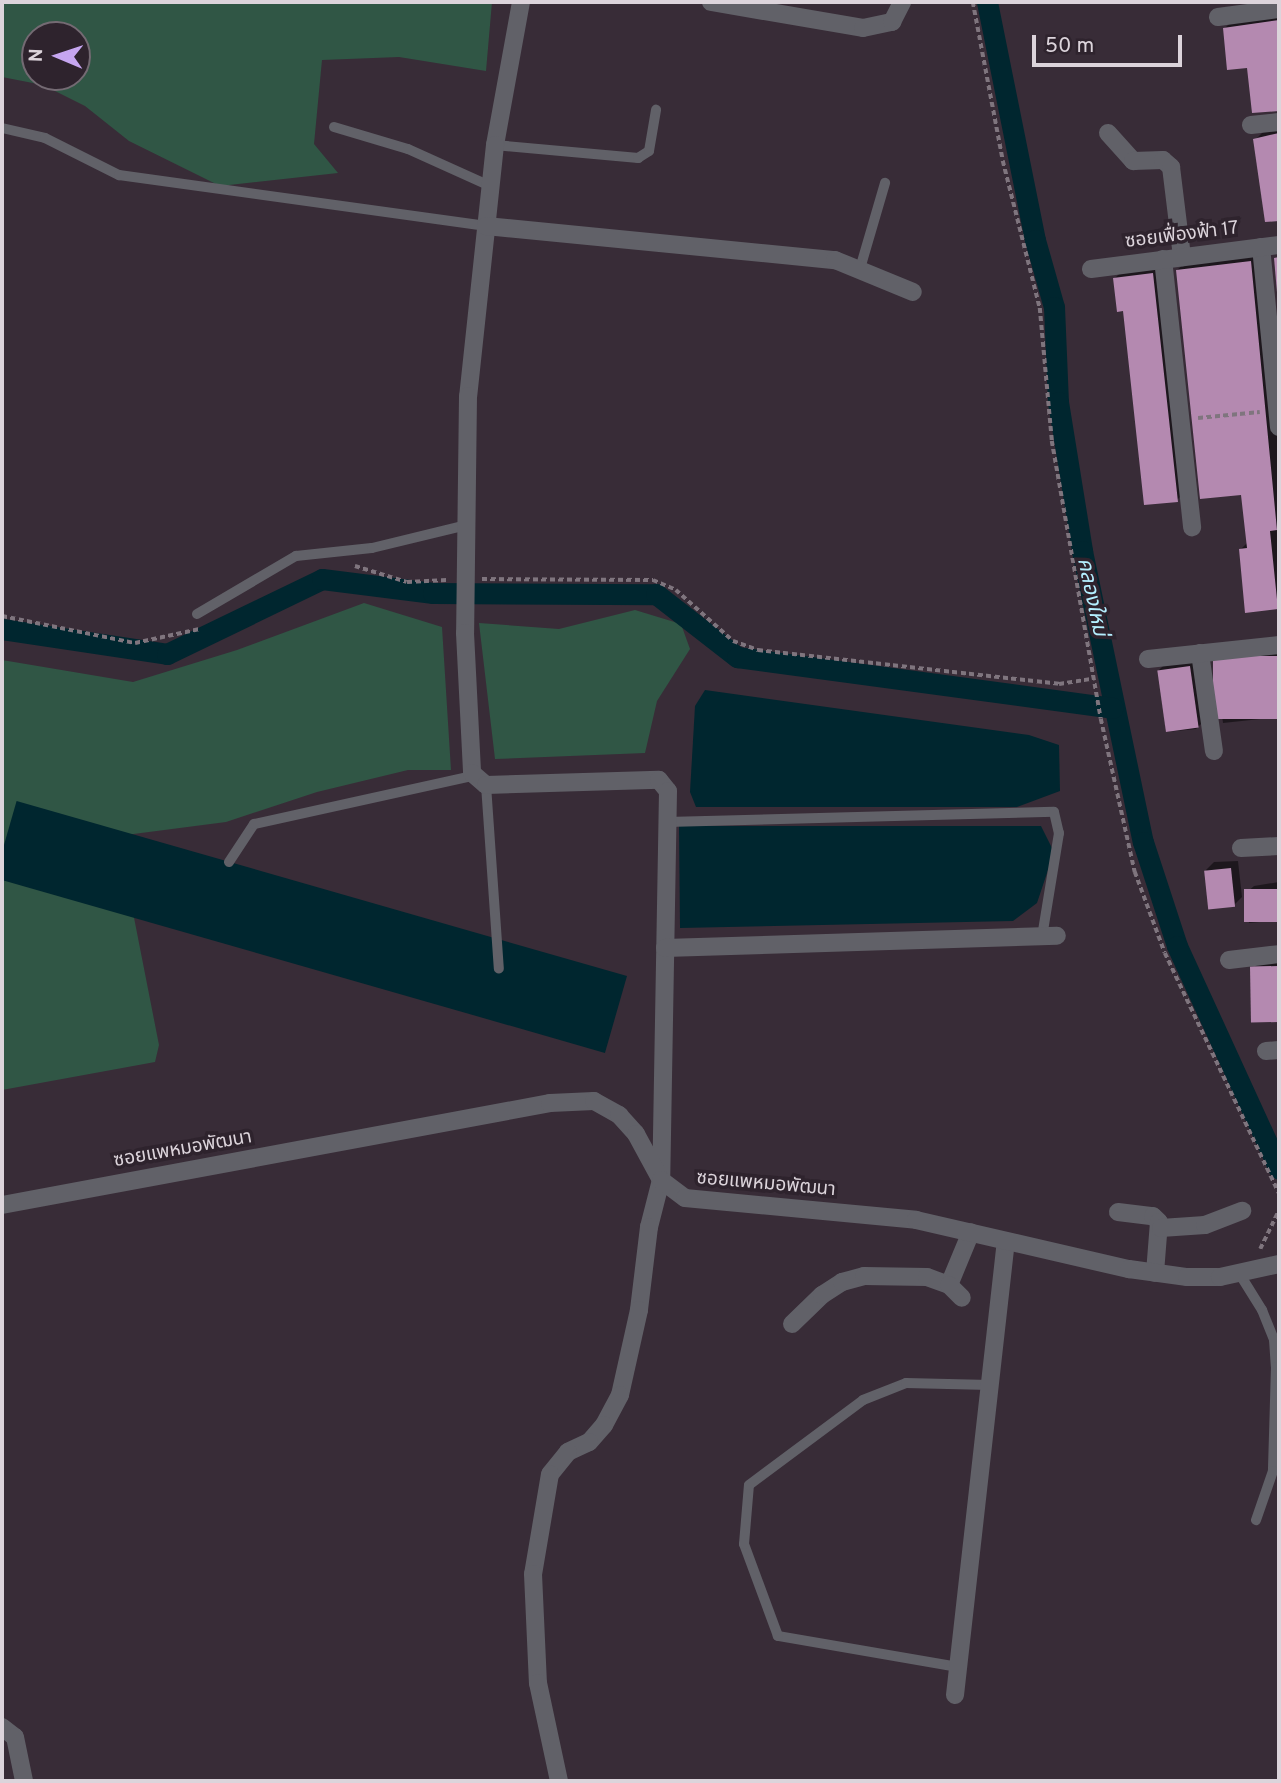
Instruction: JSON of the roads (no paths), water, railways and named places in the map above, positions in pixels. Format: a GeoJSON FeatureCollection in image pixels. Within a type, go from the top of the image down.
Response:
{"type":"FeatureCollection","features":[{"type":"Feature","properties":{"kind":"street"},"geometry":{"type":"LineString","coordinates":[[521,2],[495,145],[468,397],[468,583],[465,632],[480,781],[659,780],[668,791],[661,1180],[620,1395],[589,1442],[568,1452],[556,1464],[541,1520],[532,1616],[538,1683],[559,1781]]}},
{"type":"Feature","properties":{"kind":"street"},"geometry":{"type":"LineString","coordinates":[[711,2],[863,28],[892,22],[902,2]]}},
{"type":"Feature","properties":{"kind":"street"},"geometry":{"type":"LineString","coordinates":[[1218,17],[1279,9]]}},
{"type":"Feature","properties":{"kind":"street"},"geometry":{"type":"LineString","coordinates":[[1251,125],[1279,122]]}},
{"type":"Feature","properties":{"kind":"street"},"geometry":{"type":"LineString","coordinates":[[1108,133],[1133,161],[1163,160],[1171,167],[1182,257]]}},
{"type":"Feature","properties":{"kind":"street"},"geometry":{"type":"LineString","coordinates":[[486,226],[835,260],[859,273],[913,292]]}},
{"type":"Feature","properties":{"kind":"street"},"geometry":{"type":"LineString","coordinates":[[1270,246],[1279,418]]}},
{"type":"Feature","properties":{"kind":"street","name":"ซอยเฟื่องฟ้า 17"},"geometry":{"type":"LineString","coordinates":[[1091,269],[1270,246]]}},
{"type":"Feature","properties":{"kind":"street"},"geometry":{"type":"LineString","coordinates":[[1163,260],[1178,419],[1192,527]]}},
{"type":"Feature","properties":{"kind":"street"},"geometry":{"type":"LineString","coordinates":[[1148,659],[1279,645]]}},
{"type":"Feature","properties":{"kind":"street"},"geometry":{"type":"LineString","coordinates":[[1200,653],[1214,751]]}},
{"type":"Feature","properties":{"kind":"street"},"geometry":{"type":"LineString","coordinates":[[1241,848],[1279,846]]}},
{"type":"Feature","properties":{"kind":"street"},"geometry":{"type":"LineString","coordinates":[[666,948],[1050,936]]}},
{"type":"Feature","properties":{"kind":"street"},"geometry":{"type":"LineString","coordinates":[[1229,960],[1279,954]]}},
{"type":"Feature","properties":{"kind":"street","name":"ซอยแพหมอพัฒนา"},"geometry":{"type":"LineString","coordinates":[[2,1205],[572,1101],[594,1101],[620,1115],[636,1134],[661,1180],[685,1198],[916,1220],[1155,1273],[1220,1278],[1279,1264]]}},
{"type":"Feature","properties":{"kind":"street"},"geometry":{"type":"LineString","coordinates":[[1118,1212],[1153,1216],[1161,1228],[1155,1273]]}},
{"type":"Feature","properties":{"kind":"street"},"geometry":{"type":"LineString","coordinates":[[1161,1228],[1205,1225],[1242,1212]]}},
{"type":"Feature","properties":{"kind":"street"},"geometry":{"type":"LineString","coordinates":[[949,1285],[966,1231]]}},
{"type":"Feature","properties":{"kind":"street"},"geometry":{"type":"LineString","coordinates":[[955,1695],[1006,1242]]}},
{"type":"Feature","properties":{"kind":"street"},"geometry":{"type":"LineString","coordinates":[[792,1324],[822,1295],[850,1279],[928,1277],[949,1285],[962,1298]]}},
{"type":"Feature","properties":{"kind":"street"},"geometry":{"type":"LineString","coordinates":[[2,1727],[15,1737],[24,1781]]}},
{"type":"Feature","properties":{"kind":"lane"},"geometry":{"type":"LineString","coordinates":[[495,145],[638,158],[649,151],[656,110]]}},
{"type":"Feature","properties":{"kind":"lane"},"geometry":{"type":"LineString","coordinates":[[334,127],[408,149],[490,186]]}},
{"type":"Feature","properties":{"kind":"lane"},"geometry":{"type":"LineString","coordinates":[[2,128],[45,138],[119,175],[486,226]]}},
{"type":"Feature","properties":{"kind":"lane"},"geometry":{"type":"LineString","coordinates":[[859,273],[886,183]]}},
{"type":"Feature","properties":{"kind":"lane"},"geometry":{"type":"LineString","coordinates":[[197,614],[296,556],[372,548],[468,525]]}},
{"type":"Feature","properties":{"kind":"lane"},"geometry":{"type":"LineString","coordinates":[[229,862],[254,824],[480,781],[499,969]]}},
{"type":"Feature","properties":{"kind":"lane"},"geometry":{"type":"LineString","coordinates":[[667,822],[1054,812],[1059,834],[1050,936]]}},
{"type":"Feature","properties":{"kind":"lane"},"geometry":{"type":"LineString","coordinates":[[1244,1272],[1270,1330],[1276,1367],[1272,1471],[1256,1520]]}},
{"type":"Feature","properties":{"kind":"lane"},"geometry":{"type":"LineString","coordinates":[[958,1667],[778,1636],[744,1544],[749,1485],[863,1400],[906,1383],[990,1385]]}},
{"type":"Feature","properties":{"kind":"water"},"geometry":{"type":"Polygon","coordinates":[[[705,690],[1029,735],[1059,745],[1060,791],[1017,807],[696,807],[690,792],[695,706],[705,690]]]}},
{"type":"Feature","properties":{"kind":"water"},"geometry":{"type":"Polygon","coordinates":[[[17,801],[627,976],[605,1053],[2,880],[2,852],[17,801]]]}},
{"type":"Feature","properties":{"kind":"water"},"geometry":{"type":"Polygon","coordinates":[[[679,826],[1041,826],[1054,852],[1037,903],[1013,921],[680,928],[679,826]]]}},
{"type":"Feature","properties":{"kind":"waterway","name":"คลองใหม่"},"geometry":{"type":"LineString","coordinates":[[987,2],[1035,240],[1054,307],[1058,402],[1082,551],[1143,842],[1177,946],[1279,1169]]}},
{"type":"Feature","properties":{"kind":"waterway"},"geometry":{"type":"LineString","coordinates":[[2,629],[167,654],[322,579],[433,593],[656,594],[737,657],[1113,708]]}}]}
